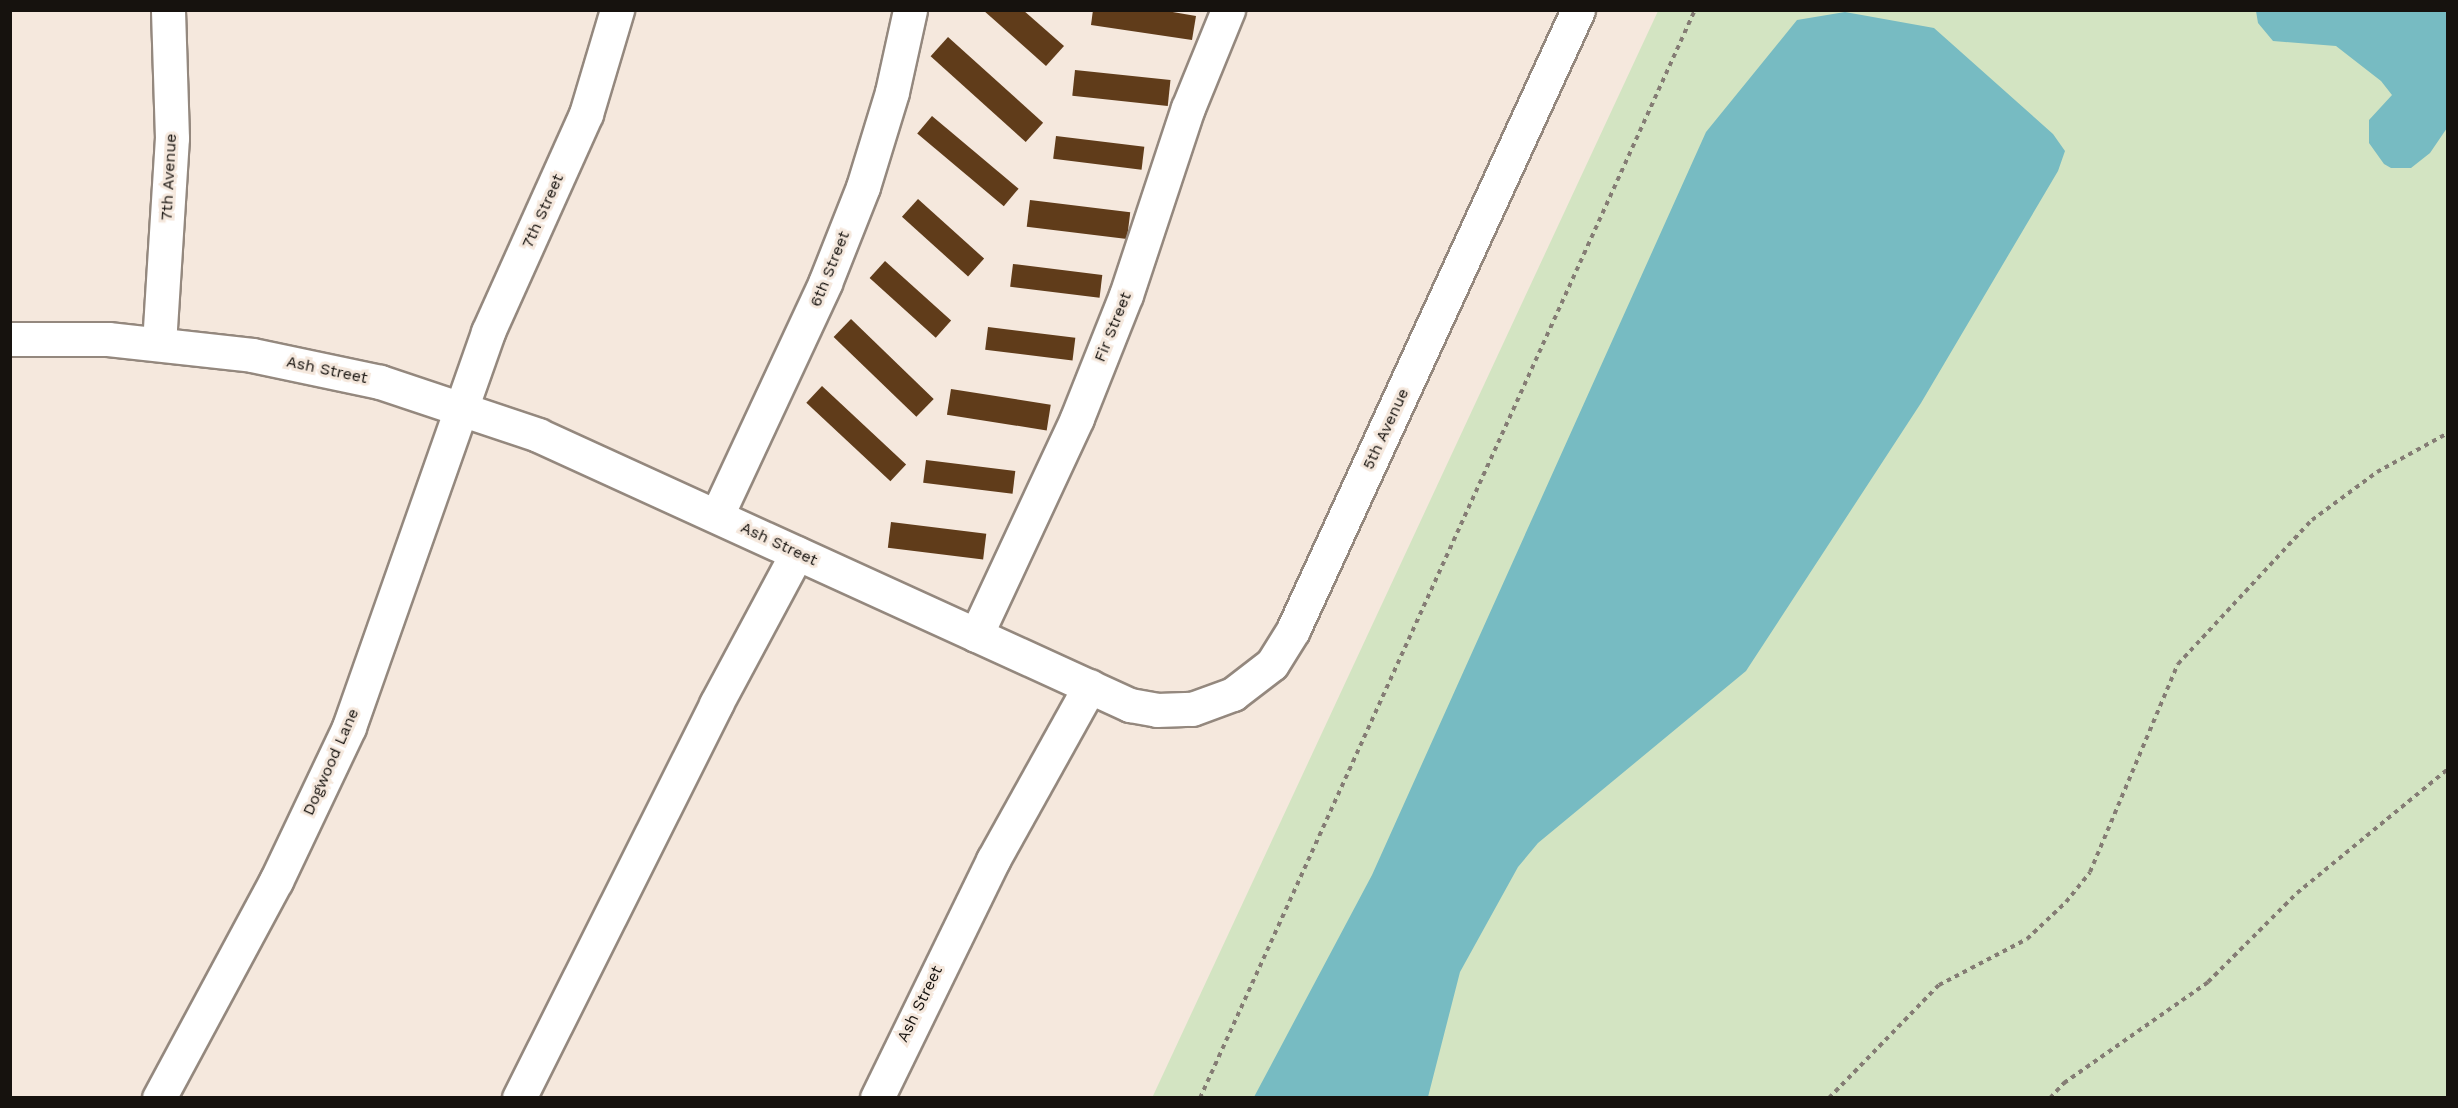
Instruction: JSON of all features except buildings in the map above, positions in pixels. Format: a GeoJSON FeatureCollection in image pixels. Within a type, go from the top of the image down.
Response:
{"type":"FeatureCollection","features":[{"type":"Feature","properties":{"kind":"street","name":"7th Avenue"},"geometry":{"type":"LineString","coordinates":[[159,344],[172,138],[168,10]]}},
{"type":"Feature","properties":{"kind":"street","name":"7th Street"},"geometry":{"type":"LineString","coordinates":[[460,409],[488,332],[586,114],[617,10]]}},
{"type":"Feature","properties":{"kind":"street","name":"6th Street"},"geometry":{"type":"LineString","coordinates":[[717,515],[825,283],[862,187],[892,92],[910,10]]}},
{"type":"Feature","properties":{"kind":"street","name":"Fir Street"},"geometry":{"type":"LineString","coordinates":[[976,635],[1077,418],[1110,336],[1188,108],[1228,10]]}},
{"type":"Feature","properties":{"kind":"street","name":"5th Avenue"},"geometry":{"type":"LineString","coordinates":[[1090,686],[1130,705],[1157,710],[1192,709],[1233,694],[1272,664],[1293,630],[1578,10]]}},
{"type":"Feature","properties":{"kind":"street","name":"Ash Street"},"geometry":{"type":"LineString","coordinates":[[10,339],[108,339],[252,354],[369,379],[538,435],[1090,686],[988,870],[877,1098]]}},
{"type":"Feature","properties":{"kind":"street","name":"Dogwood Lane"},"geometry":{"type":"LineString","coordinates":[[159,1098],[276,881],[349,727],[385,632],[460,409]]}},
{"type":"Feature","properties":{"kind":"street"},"geometry":{"type":"LineString","coordinates":[[519,1098],[716,704],[797,553]]}},
{"type":"Feature","properties":{"kind":"path"},"geometry":{"type":"LineString","coordinates":[[1200,1098],[1695,10]]}},
{"type":"Feature","properties":{"kind":"path"},"geometry":{"type":"LineString","coordinates":[[1829,1098],[1939,985],[2027,939],[2066,902],[2090,872],[2178,664],[2312,520],[2377,472],[2448,433]]}},
{"type":"Feature","properties":{"kind":"path"},"geometry":{"type":"LineString","coordinates":[[2050,1098],[2064,1083],[2208,982],[2297,893],[2448,769]]}},
{"type":"Feature","properties":{"kind":"green space"},"geometry":{"type":"Polygon","coordinates":[[[1658,11],[2447,11],[2447,1097],[1152,1098],[1658,11]]]}},
{"type":"Feature","properties":{"kind":"water"},"geometry":{"type":"Polygon","coordinates":[[[2256,11],[2447,11],[2447,128],[2430,153],[2411,168],[2391,168],[2384,164],[2369,143],[2369,120],[2392,95],[2381,81],[2336,46],[2273,41],[2258,23],[2256,11]]]}},
{"type":"Feature","properties":{"kind":"water"},"geometry":{"type":"Polygon","coordinates":[[[1845,12],[1934,28],[2053,134],[2065,151],[2058,171],[1921,403],[1746,671],[1538,843],[1518,867],[1460,972],[1428,1097],[1254,1097],[1372,875],[1706,132],[1797,20],[1845,12]]]}}]}
